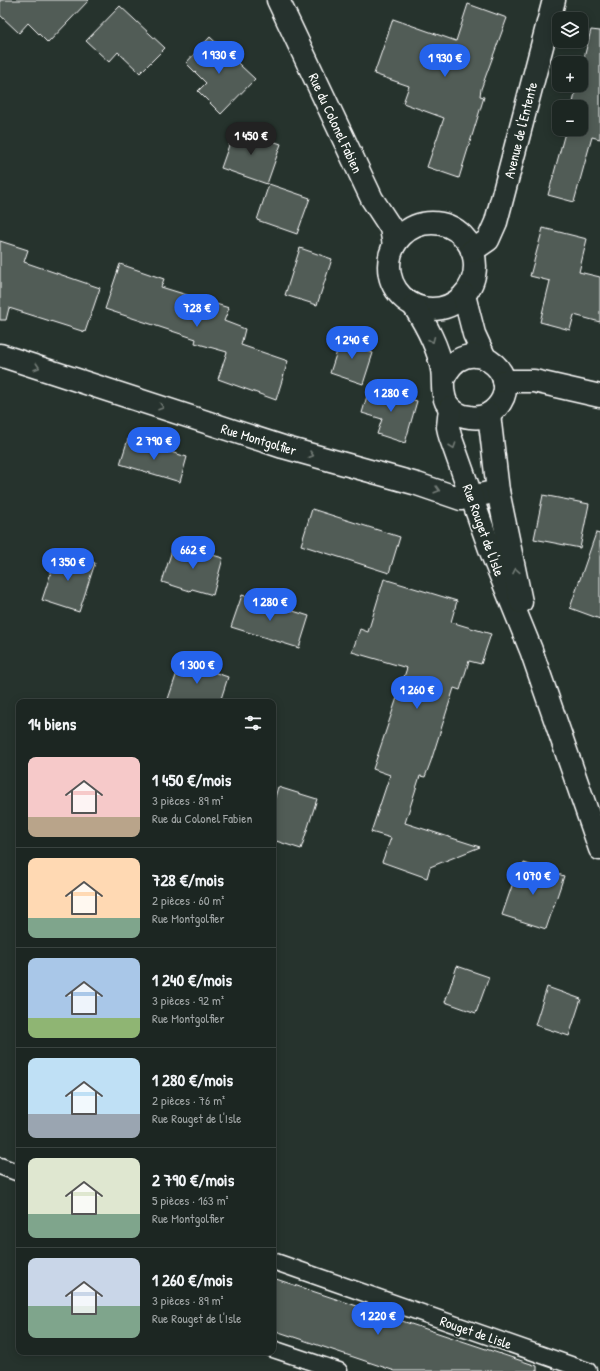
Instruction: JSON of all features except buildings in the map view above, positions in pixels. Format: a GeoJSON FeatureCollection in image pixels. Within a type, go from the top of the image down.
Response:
{"type":"FeatureCollection","features":[{"type":"Feature","properties":{"kind":"street","name":"Rue du Colonel Fabien"},"geometry":{"type":"LineString","coordinates":[[278,0],[372,199],[391,228],[394,245]]}},
{"type":"Feature","properties":{"kind":"street","name":"Avenue de l'Entente"},"geometry":{"type":"LineString","coordinates":[[472,251],[488,240],[496,222],[554,0]]}},
{"type":"Feature","properties":{"kind":"street"},"geometry":{"type":"LineString","coordinates":[[414,306],[422,308],[440,308],[450,306],[470,288],[475,270],[472,251],[468,244],[456,231],[448,226],[431,224],[414,228],[406,232],[394,245],[390,257],[390,276],[399,294],[414,306],[426,325],[438,355],[443,380],[442,390],[446,402],[450,408],[460,415],[477,418],[489,414],[496,408],[502,399],[505,390],[504,381],[497,367],[485,358],[472,356],[459,359],[448,369],[443,380]]}},
{"type":"Feature","properties":{"kind":"street"},"geometry":{"type":"LineString","coordinates":[[464,295],[467,312],[474,334],[485,358]]}},
{"type":"Feature","properties":{"kind":"street","name":"Rue Montgolfier"},"geometry":{"type":"LineString","coordinates":[[0,355],[283,447],[424,486],[461,499],[498,491]]}},
{"type":"Feature","properties":{"kind":"street"},"geometry":{"type":"LineString","coordinates":[[504,381],[534,381],[600,396]]}},
{"type":"Feature","properties":{"kind":"street","name":"Rue Rouget de l'Isle"},"geometry":{"type":"LineString","coordinates":[[450,408],[448,427],[450,436],[471,497],[531,650],[600,848]]}},
{"type":"Feature","properties":{"kind":"street","name":"Rue Rouget de l'Isle"},"geometry":{"type":"LineString","coordinates":[[489,414],[498,491],[531,650]]}},
{"type":"Feature","properties":{"kind":"lane"},"geometry":{"type":"LineString","coordinates":[[0,1166],[16,1172]]}},
{"type":"Feature","properties":{"kind":"lane","name":"Rouget de Lisle"},"geometry":{"type":"LineString","coordinates":[[276,1262],[588,1371]]}},
{"type":"Feature","properties":{"kind":"lane"},"geometry":{"type":"LineString","coordinates":[[276,1350],[339,1371]]}}]}
